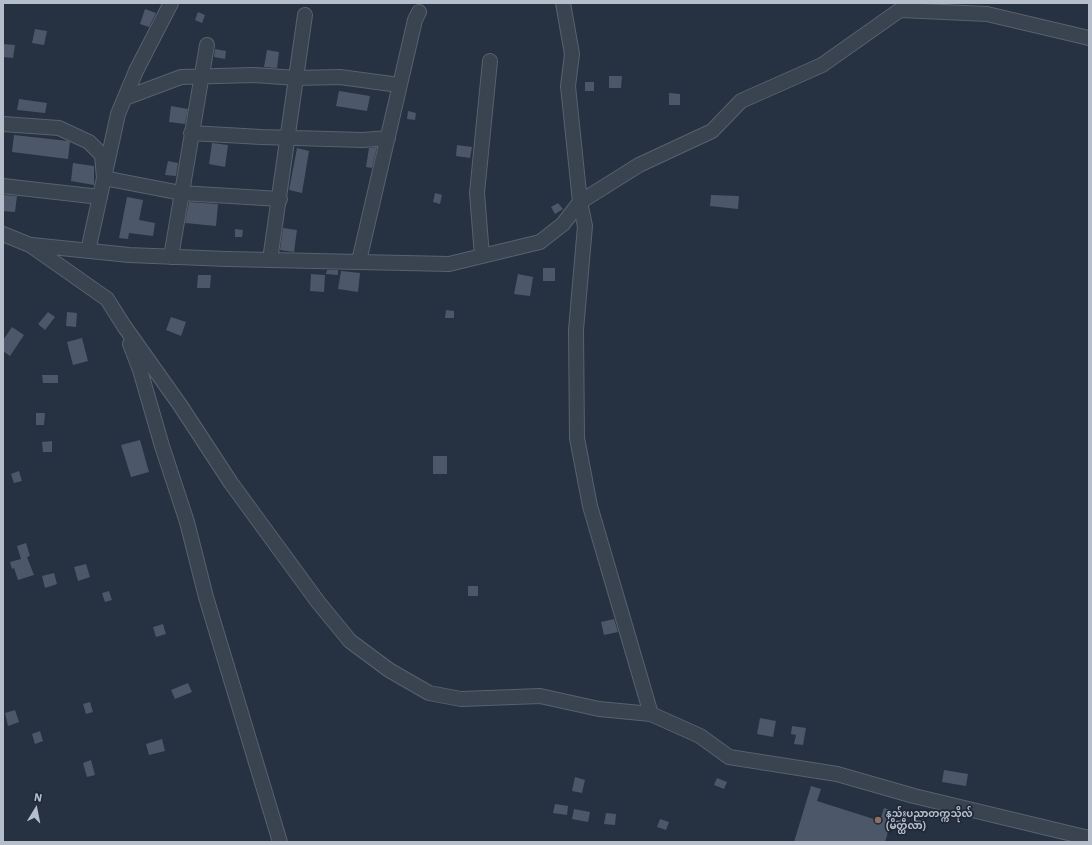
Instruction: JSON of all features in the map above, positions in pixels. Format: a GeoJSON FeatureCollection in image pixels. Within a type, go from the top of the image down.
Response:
{"type":"FeatureCollection","features":[{"type":"Feature","properties":{"kind":"street"},"geometry":{"type":"LineString","coordinates":[[88,250],[118,114],[171,3]]}},
{"type":"Feature","properties":{"kind":"street"},"geometry":{"type":"LineString","coordinates":[[563,3],[572,54],[568,86],[580,202],[585,226],[576,330],[577,438],[590,506],[651,714]]}},
{"type":"Feature","properties":{"kind":"street"},"geometry":{"type":"LineString","coordinates":[[30,245],[171,257],[449,264],[540,242],[563,224],[580,202],[639,165],[712,130],[740,101],[822,65],[900,10],[987,14],[1089,38]]}},
{"type":"Feature","properties":{"kind":"street"},"geometry":{"type":"LineString","coordinates":[[359,261],[399,85],[415,20],[419,12]]}},
{"type":"Feature","properties":{"kind":"street"},"geometry":{"type":"LineString","coordinates":[[270,260],[280,199],[304,15]]}},
{"type":"Feature","properties":{"kind":"street"},"geometry":{"type":"LineString","coordinates":[[171,257],[207,45]]}},
{"type":"Feature","properties":{"kind":"street"},"geometry":{"type":"LineString","coordinates":[[482,256],[477,193],[490,61]]}},
{"type":"Feature","properties":{"kind":"street"},"geometry":{"type":"LineString","coordinates":[[125,98],[181,77],[254,75],[296,78],[340,77],[399,85]]}},
{"type":"Feature","properties":{"kind":"street"},"geometry":{"type":"LineString","coordinates":[[3,124],[59,128],[90,142],[102,155],[104,178]]}},
{"type":"Feature","properties":{"kind":"street"},"geometry":{"type":"LineString","coordinates":[[191,133],[363,140],[388,138]]}},
{"type":"Feature","properties":{"kind":"street"},"geometry":{"type":"LineString","coordinates":[[104,178],[181,193],[280,199]]}},
{"type":"Feature","properties":{"kind":"street"},"geometry":{"type":"LineString","coordinates":[[3,186],[100,197]]}},
{"type":"Feature","properties":{"kind":"street"},"geometry":{"type":"LineString","coordinates":[[3,234],[30,245],[107,300],[180,405],[231,483],[318,602],[350,641],[389,670],[429,693],[461,699],[540,696],[599,709],[651,714],[700,736],[730,757],[837,774],[914,796],[1088,835]]}},
{"type":"Feature","properties":{"kind":"street"},"geometry":{"type":"LineString","coordinates":[[124,326],[140,370],[162,446],[187,522],[206,597],[280,842]]}},
{"type":"Feature","properties":{"kind":"building"},"geometry":{"type":"Polygon","coordinates":[[[145,9],[156,13],[149,27],[140,24],[145,9]]]}},
{"type":"Feature","properties":{"kind":"building"},"geometry":{"type":"Polygon","coordinates":[[[198,12],[205,15],[202,23],[195,20],[198,12]]]}},
{"type":"Feature","properties":{"kind":"building"},"geometry":{"type":"Polygon","coordinates":[[[35,29],[47,31],[44,45],[32,43],[35,29]]]}},
{"type":"Feature","properties":{"kind":"building"},"geometry":{"type":"Polygon","coordinates":[[[3,44],[15,45],[13,58],[3,57],[3,44]]]}},
{"type":"Feature","properties":{"kind":"building"},"geometry":{"type":"Polygon","coordinates":[[[215,49],[226,51],[225,59],[214,57],[215,49]]]}},
{"type":"Feature","properties":{"kind":"building"},"geometry":{"type":"Polygon","coordinates":[[[267,50],[279,52],[277,68],[264,67],[267,50]]]}},
{"type":"Feature","properties":{"kind":"building"},"geometry":{"type":"Polygon","coordinates":[[[609,76],[622,76],[621,88],[609,88],[609,76]]]}},
{"type":"Feature","properties":{"kind":"building"},"geometry":{"type":"Polygon","coordinates":[[[585,82],[594,82],[594,91],[585,91],[585,82]]]}},
{"type":"Feature","properties":{"kind":"building"},"geometry":{"type":"Polygon","coordinates":[[[339,91],[370,96],[367,111],[336,106],[339,91]]]}},
{"type":"Feature","properties":{"kind":"building"},"geometry":{"type":"Polygon","coordinates":[[[669,93],[680,94],[680,105],[669,105],[669,93]]]}},
{"type":"Feature","properties":{"kind":"building"},"geometry":{"type":"Polygon","coordinates":[[[19,99],[47,103],[45,113],[17,110],[19,99]]]}},
{"type":"Feature","properties":{"kind":"building"},"geometry":{"type":"Polygon","coordinates":[[[171,106],[188,109],[185,124],[169,122],[171,106]]]}},
{"type":"Feature","properties":{"kind":"building"},"geometry":{"type":"Polygon","coordinates":[[[408,111],[416,113],[415,120],[407,119],[408,111]]]}},
{"type":"Feature","properties":{"kind":"building"},"geometry":{"type":"Polygon","coordinates":[[[14,135],[68,141],[70,142],[68,159],[12,152],[14,135]]]}},
{"type":"Feature","properties":{"kind":"building"},"geometry":{"type":"Polygon","coordinates":[[[212,143],[228,145],[225,167],[209,164],[212,143]]]}},
{"type":"Feature","properties":{"kind":"building"},"geometry":{"type":"Polygon","coordinates":[[[457,145],[472,147],[470,158],[456,156],[457,145]]]}},
{"type":"Feature","properties":{"kind":"building"},"geometry":{"type":"Polygon","coordinates":[[[377,147],[372,168],[366,167],[369,148],[377,147]]]}},
{"type":"Feature","properties":{"kind":"building"},"geometry":{"type":"Polygon","coordinates":[[[297,148],[309,151],[302,193],[289,190],[297,148]]]}},
{"type":"Feature","properties":{"kind":"building"},"geometry":{"type":"Polygon","coordinates":[[[168,161],[178,163],[176,176],[165,175],[168,161]]]}},
{"type":"Feature","properties":{"kind":"building"},"geometry":{"type":"Polygon","coordinates":[[[73,163],[94,166],[94,185],[71,181],[73,163]]]}},
{"type":"Feature","properties":{"kind":"building"},"geometry":{"type":"Polygon","coordinates":[[[435,193],[442,195],[440,204],[433,202],[435,193]]]}},
{"type":"Feature","properties":{"kind":"building"},"geometry":{"type":"Polygon","coordinates":[[[3,195],[17,196],[15,212],[3,211],[3,195]]]}},
{"type":"Feature","properties":{"kind":"building"},"geometry":{"type":"Polygon","coordinates":[[[711,195],[739,196],[738,209],[710,206],[711,195]]]}},
{"type":"Feature","properties":{"kind":"building"},"geometry":{"type":"Polygon","coordinates":[[[127,197],[143,200],[139,220],[155,223],[153,236],[129,233],[128,239],[119,238],[127,197]]]}},
{"type":"Feature","properties":{"kind":"building"},"geometry":{"type":"Polygon","coordinates":[[[189,202],[218,204],[216,226],[185,223],[189,202]]]}},
{"type":"Feature","properties":{"kind":"building"},"geometry":{"type":"Polygon","coordinates":[[[558,203],[563,209],[555,214],[551,207],[558,203]]]}},
{"type":"Feature","properties":{"kind":"building"},"geometry":{"type":"Polygon","coordinates":[[[283,228],[297,230],[294,252],[280,250],[283,228]]]}},
{"type":"Feature","properties":{"kind":"building"},"geometry":{"type":"Polygon","coordinates":[[[235,229],[243,230],[242,237],[235,237],[235,229]]]}},
{"type":"Feature","properties":{"kind":"building"},"geometry":{"type":"Polygon","coordinates":[[[543,268],[555,268],[555,281],[543,281],[543,268]]]}},
{"type":"Feature","properties":{"kind":"building"},"geometry":{"type":"Polygon","coordinates":[[[327,270],[338,270],[338,275],[326,274],[327,270]]]}},
{"type":"Feature","properties":{"kind":"building"},"geometry":{"type":"Polygon","coordinates":[[[341,271],[360,273],[358,292],[338,289],[341,271]]]}},
{"type":"Feature","properties":{"kind":"building"},"geometry":{"type":"Polygon","coordinates":[[[311,274],[325,275],[324,292],[310,291],[311,274]]]}},
{"type":"Feature","properties":{"kind":"building"},"geometry":{"type":"Polygon","coordinates":[[[518,274],[533,277],[530,296],[514,294],[518,274]]]}},
{"type":"Feature","properties":{"kind":"building"},"geometry":{"type":"Polygon","coordinates":[[[198,275],[211,275],[210,288],[197,288],[198,275]]]}},
{"type":"Feature","properties":{"kind":"building"},"geometry":{"type":"Polygon","coordinates":[[[446,310],[454,311],[454,318],[445,318],[446,310]]]}},
{"type":"Feature","properties":{"kind":"building"},"geometry":{"type":"Polygon","coordinates":[[[48,312],[55,317],[45,330],[38,324],[48,312]]]}},
{"type":"Feature","properties":{"kind":"building"},"geometry":{"type":"Polygon","coordinates":[[[67,312],[77,313],[76,327],[66,326],[67,312]]]}},
{"type":"Feature","properties":{"kind":"building"},"geometry":{"type":"Polygon","coordinates":[[[171,317],[186,322],[181,336],[166,330],[171,317]]]}},
{"type":"Feature","properties":{"kind":"building"},"geometry":{"type":"Polygon","coordinates":[[[12,327],[24,335],[10,356],[3,351],[3,340],[12,327]]]}},
{"type":"Feature","properties":{"kind":"building"},"geometry":{"type":"Polygon","coordinates":[[[82,338],[88,361],[73,365],[67,342],[82,338]]]}},
{"type":"Feature","properties":{"kind":"building"},"geometry":{"type":"Polygon","coordinates":[[[42,375],[58,375],[58,383],[43,383],[42,375]]]}},
{"type":"Feature","properties":{"kind":"building"},"geometry":{"type":"Polygon","coordinates":[[[36,413],[45,413],[44,425],[36,425],[36,413]]]}},
{"type":"Feature","properties":{"kind":"building"},"geometry":{"type":"Polygon","coordinates":[[[140,440],[149,472],[131,477],[121,445],[140,440]]]}},
{"type":"Feature","properties":{"kind":"building"},"geometry":{"type":"Polygon","coordinates":[[[52,441],[52,452],[43,452],[42,442],[52,441]]]}},
{"type":"Feature","properties":{"kind":"building"},"geometry":{"type":"Polygon","coordinates":[[[433,456],[447,456],[447,474],[433,474],[433,456]]]}},
{"type":"Feature","properties":{"kind":"building"},"geometry":{"type":"Polygon","coordinates":[[[19,471],[22,481],[14,483],[11,474],[19,471]]]}},
{"type":"Feature","properties":{"kind":"building"},"geometry":{"type":"Polygon","coordinates":[[[26,543],[30,556],[27,557],[34,575],[18,580],[14,568],[12,569],[10,562],[21,559],[17,546],[26,543]]]}},
{"type":"Feature","properties":{"kind":"building"},"geometry":{"type":"Polygon","coordinates":[[[86,564],[90,577],[78,581],[74,567],[86,564]]]}},
{"type":"Feature","properties":{"kind":"building"},"geometry":{"type":"Polygon","coordinates":[[[54,573],[57,584],[45,588],[42,576],[54,573]]]}},
{"type":"Feature","properties":{"kind":"building"},"geometry":{"type":"Polygon","coordinates":[[[468,586],[478,586],[478,596],[468,596],[468,586]]]}},
{"type":"Feature","properties":{"kind":"building"},"geometry":{"type":"Polygon","coordinates":[[[109,591],[112,600],[105,602],[102,593],[109,591]]]}},
{"type":"Feature","properties":{"kind":"building"},"geometry":{"type":"Polygon","coordinates":[[[614,619],[618,632],[604,635],[601,622],[614,619]]]}},
{"type":"Feature","properties":{"kind":"building"},"geometry":{"type":"Polygon","coordinates":[[[163,624],[166,634],[156,637],[153,627],[163,624]]]}},
{"type":"Feature","properties":{"kind":"building"},"geometry":{"type":"Polygon","coordinates":[[[188,683],[192,692],[175,699],[171,690],[188,683]]]}},
{"type":"Feature","properties":{"kind":"building"},"geometry":{"type":"Polygon","coordinates":[[[90,702],[93,712],[86,714],[83,704],[90,702]]]}},
{"type":"Feature","properties":{"kind":"building"},"geometry":{"type":"Polygon","coordinates":[[[15,710],[19,722],[8,726],[5,713],[15,710]]]}},
{"type":"Feature","properties":{"kind":"building"},"geometry":{"type":"Polygon","coordinates":[[[760,718],[776,721],[773,737],[757,734],[760,718]]]}},
{"type":"Feature","properties":{"kind":"building"},"geometry":{"type":"Polygon","coordinates":[[[792,726],[806,728],[803,745],[794,744],[796,735],[791,734],[792,726]]]}},
{"type":"Feature","properties":{"kind":"building"},"geometry":{"type":"Polygon","coordinates":[[[40,731],[43,741],[35,744],[32,734],[40,731]]]}},
{"type":"Feature","properties":{"kind":"building"},"geometry":{"type":"Polygon","coordinates":[[[162,739],[165,751],[149,755],[146,744],[162,739]]]}},
{"type":"Feature","properties":{"kind":"building"},"geometry":{"type":"Polygon","coordinates":[[[91,760],[95,775],[87,777],[83,763],[91,760]]]}},
{"type":"Feature","properties":{"kind":"building"},"geometry":{"type":"Polygon","coordinates":[[[944,770],[968,774],[966,786],[942,782],[944,770]]]}},
{"type":"Feature","properties":{"kind":"building"},"geometry":{"type":"Polygon","coordinates":[[[575,777],[585,780],[582,793],[572,791],[575,777]]]}},
{"type":"Feature","properties":{"kind":"building"},"geometry":{"type":"Polygon","coordinates":[[[717,778],[727,782],[724,789],[714,785],[717,778]]]}},
{"type":"Feature","properties":{"kind":"building"},"geometry":{"type":"Polygon","coordinates":[[[811,786],[821,789],[817,801],[880,821],[884,808],[894,811],[885,842],[794,842],[811,786]]]}},
{"type":"Feature","properties":{"kind":"building"},"geometry":{"type":"Polygon","coordinates":[[[555,804],[568,806],[567,815],[553,813],[555,804]]]}},
{"type":"Feature","properties":{"kind":"building"},"geometry":{"type":"Polygon","coordinates":[[[574,809],[590,812],[588,822],[572,819],[574,809]]]}},
{"type":"Feature","properties":{"kind":"building"},"geometry":{"type":"Polygon","coordinates":[[[606,813],[616,814],[615,825],[604,824],[606,813]]]}},
{"type":"Feature","properties":{"kind":"building"},"geometry":{"type":"Polygon","coordinates":[[[660,819],[669,822],[666,830],[657,827],[660,819]]]}},
{"type":"Feature","properties":{"kind":"place","name":"နည်းပညာတက္ကသိုလ် (မိတ္ထီလာ)"},"geometry":{"type":"Point","coordinates":[878,820]}}]}
